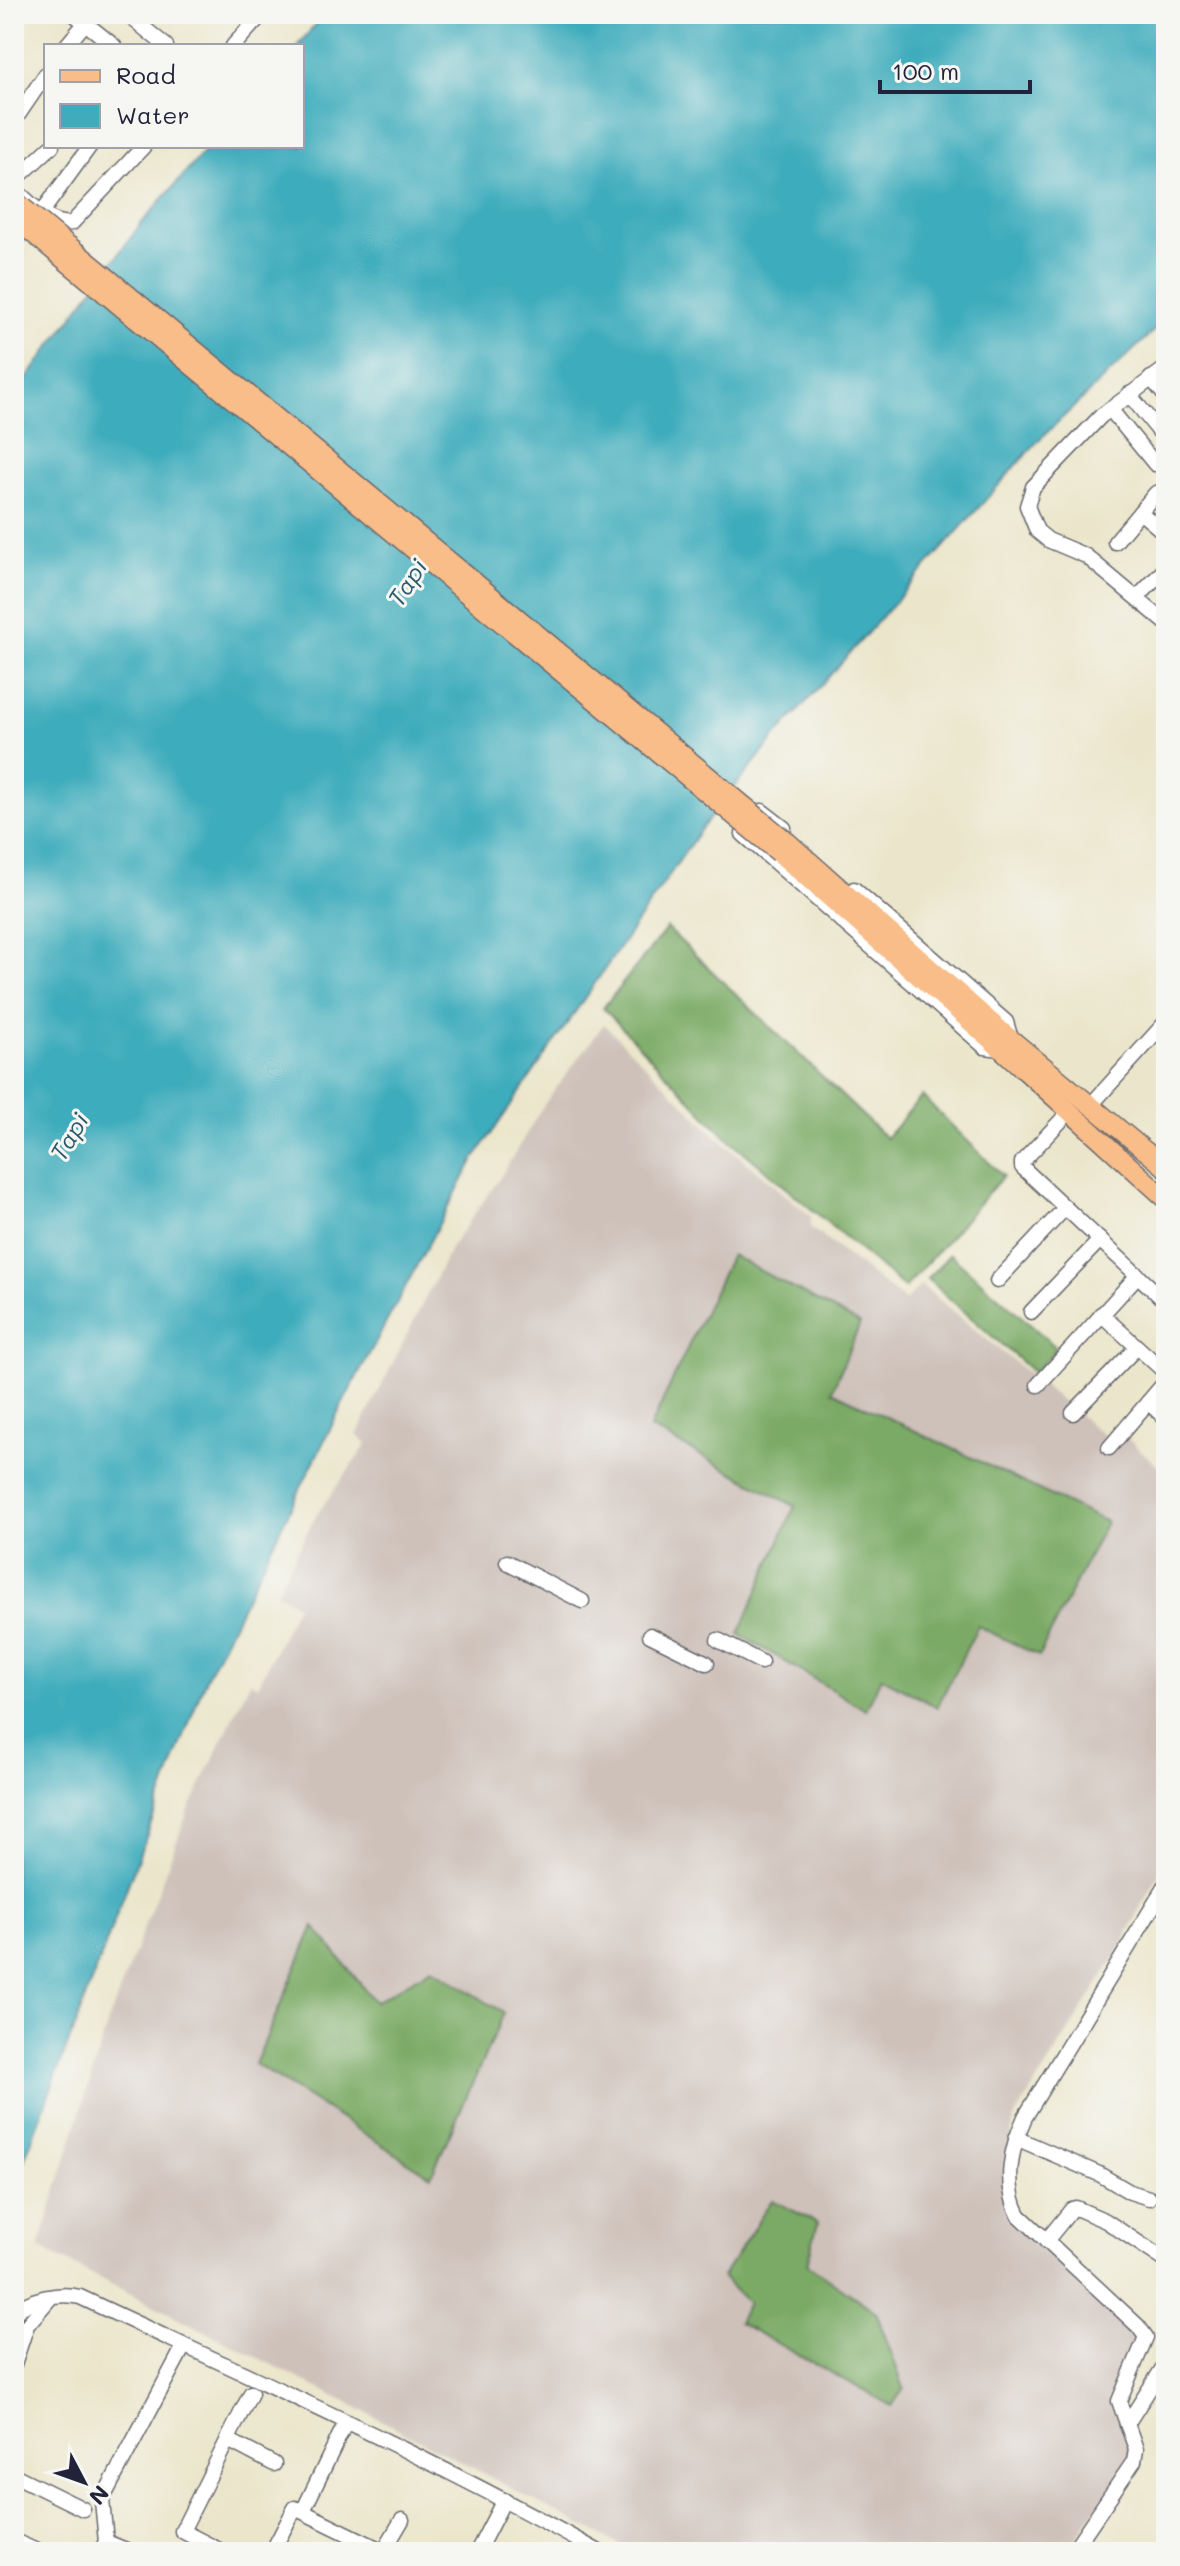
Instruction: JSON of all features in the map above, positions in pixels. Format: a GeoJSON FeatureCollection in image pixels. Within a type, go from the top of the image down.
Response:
{"type":"FeatureCollection","features":[{"type":"Feature","properties":{"kind":"main road"},"geometry":{"type":"LineString","coordinates":[[14,200],[784,848],[1006,1044],[1080,1112],[1166,1199]]}},
{"type":"Feature","properties":{"kind":"main road"},"geometry":{"type":"LineString","coordinates":[[14,218],[784,848]]}},
{"type":"Feature","properties":{"kind":"main road"},"geometry":{"type":"LineString","coordinates":[[1080,1112],[1166,1168]]}},
{"type":"Feature","properties":{"kind":"street"},"geometry":{"type":"LineString","coordinates":[[127,14],[164,44]]}},
{"type":"Feature","properties":{"kind":"street"},"geometry":{"type":"LineString","coordinates":[[235,44],[262,14]]}},
{"type":"Feature","properties":{"kind":"street"},"geometry":{"type":"LineString","coordinates":[[67,44],[84,17],[112,44]]}},
{"type":"Feature","properties":{"kind":"street"},"geometry":{"type":"LineString","coordinates":[[14,121],[44,77]]}},
{"type":"Feature","properties":{"kind":"street"},"geometry":{"type":"LineString","coordinates":[[14,181],[50,148]]}},
{"type":"Feature","properties":{"kind":"street"},"geometry":{"type":"LineString","coordinates":[[42,212],[89,148]]}},
{"type":"Feature","properties":{"kind":"street"},"geometry":{"type":"LineString","coordinates":[[14,189],[54,221],[64,225],[72,223],[142,148]]}},
{"type":"Feature","properties":{"kind":"street"},"geometry":{"type":"LineString","coordinates":[[1166,368],[1110,409],[1033,487],[1027,506],[1037,531],[1048,540],[1086,556],[1166,623]]}},
{"type":"Feature","properties":{"kind":"street"},"geometry":{"type":"LineString","coordinates":[[1151,378],[1166,397]]}},
{"type":"Feature","properties":{"kind":"street"},"geometry":{"type":"LineString","coordinates":[[1129,394],[1166,440]]}},
{"type":"Feature","properties":{"kind":"street"},"geometry":{"type":"LineString","coordinates":[[1110,409],[1155,464]]}},
{"type":"Feature","properties":{"kind":"street"},"geometry":{"type":"LineString","coordinates":[[1115,542],[1156,493],[1166,492]]}},
{"type":"Feature","properties":{"kind":"street"},"geometry":{"type":"LineString","coordinates":[[1140,512],[1166,534]]}},
{"type":"Feature","properties":{"kind":"street"},"geometry":{"type":"LineString","coordinates":[[1141,601],[1166,568]]}},
{"type":"Feature","properties":{"kind":"street"},"geometry":{"type":"LineString","coordinates":[[1141,601],[1166,580]]}},
{"type":"Feature","properties":{"kind":"street"},"geometry":{"type":"LineString","coordinates":[[762,811],[1006,1022],[1006,1044],[985,1047],[744,837],[745,831],[762,811]]}},
{"type":"Feature","properties":{"kind":"street"},"geometry":{"type":"LineString","coordinates":[[1166,1022],[1080,1112],[1022,1165],[1166,1302]]}},
{"type":"Feature","properties":{"kind":"street"},"geometry":{"type":"LineString","coordinates":[[997,1281],[1065,1208]]}},
{"type":"Feature","properties":{"kind":"street"},"geometry":{"type":"LineString","coordinates":[[1031,1312],[1100,1240]]}},
{"type":"Feature","properties":{"kind":"street"},"geometry":{"type":"LineString","coordinates":[[1038,1385],[1138,1275]]}},
{"type":"Feature","properties":{"kind":"street"},"geometry":{"type":"LineString","coordinates":[[1101,1314],[1166,1373]]}},
{"type":"Feature","properties":{"kind":"street"},"geometry":{"type":"LineString","coordinates":[[1073,1413],[1137,1347]]}},
{"type":"Feature","properties":{"kind":"street"},"geometry":{"type":"LineString","coordinates":[[1109,1448],[1166,1381]]}},
{"type":"Feature","properties":{"kind":"street"},"geometry":{"type":"LineString","coordinates":[[1148,1402],[1166,1419]]}},
{"type":"Feature","properties":{"kind":"street"},"geometry":{"type":"LineString","coordinates":[[507,1562],[582,1601]]}},
{"type":"Feature","properties":{"kind":"street"},"geometry":{"type":"LineString","coordinates":[[650,1635],[707,1663]]}},
{"type":"Feature","properties":{"kind":"street"},"geometry":{"type":"LineString","coordinates":[[718,1640],[761,1662]]}},
{"type":"Feature","properties":{"kind":"street"},"geometry":{"type":"LineString","coordinates":[[1072,2552],[1134,2461],[1136,2449],[1120,2406],[1120,2396],[1146,2337],[1019,2215],[1011,2199],[1009,2185],[1016,2138],[1025,2117],[1166,1885]]}},
{"type":"Feature","properties":{"kind":"street"},"geometry":{"type":"LineString","coordinates":[[1016,2138],[1149,2198]]}},
{"type":"Feature","properties":{"kind":"street"},"geometry":{"type":"LineString","coordinates":[[1046,2241],[1076,2208],[1106,2221],[1166,2261]]}},
{"type":"Feature","properties":{"kind":"street"},"geometry":{"type":"LineString","coordinates":[[14,2314],[24,2305],[51,2297],[68,2294],[80,2297],[375,2433],[599,2552]]}},
{"type":"Feature","properties":{"kind":"street"},"geometry":{"type":"LineString","coordinates":[[14,2364],[27,2325],[51,2297]]}},
{"type":"Feature","properties":{"kind":"street"},"geometry":{"type":"LineString","coordinates":[[131,2552],[103,2547],[102,2500],[184,2346]]}},
{"type":"Feature","properties":{"kind":"street"},"geometry":{"type":"LineString","coordinates":[[1127,2424],[1166,2363]]}},
{"type":"Feature","properties":{"kind":"street"},"geometry":{"type":"LineString","coordinates":[[223,2552],[182,2531],[251,2393]]}},
{"type":"Feature","properties":{"kind":"street"},"geometry":{"type":"LineString","coordinates":[[303,2511],[346,2422]]}},
{"type":"Feature","properties":{"kind":"street"},"geometry":{"type":"LineString","coordinates":[[228,2440],[274,2464]]}},
{"type":"Feature","properties":{"kind":"street"},"geometry":{"type":"LineString","coordinates":[[14,2475],[83,2509]]}},
{"type":"Feature","properties":{"kind":"street"},"geometry":{"type":"LineString","coordinates":[[477,2552],[504,2500]]}},
{"type":"Feature","properties":{"kind":"street"},"geometry":{"type":"LineString","coordinates":[[276,2551],[295,2508],[383,2552],[402,2520]]}},
{"type":"Feature","properties":{"kind":"street"},"geometry":{"type":"LineString","coordinates":[[14,2541],[39,2552]]}},
{"type":"Feature","properties":{"kind":"shaded area"},"geometry":{"type":"Polygon","coordinates":[[[604,1024],[718,1138],[811,1216],[810,1227],[905,1301],[921,1285],[1113,1443],[1123,1434],[1166,1474],[1166,1861],[1115,1957],[1014,2118],[1007,2164],[1015,2218],[1146,2339],[1110,2405],[1130,2433],[1130,2458],[1067,2552],[633,2552],[362,2410],[39,2248],[108,2022],[188,1812],[250,1682],[258,1686],[297,1605],[276,1592],[315,1517],[367,1444],[357,1435],[451,1247],[500,1178],[543,1106],[604,1024]]]}},
{"type":"Feature","properties":{"kind":"green space"},"geometry":{"type":"Polygon","coordinates":[[[667,928],[886,1138],[922,1096],[1003,1176],[905,1288],[725,1136],[603,1008],[667,928]]]}},
{"type":"Feature","properties":{"kind":"green space"},"geometry":{"type":"Polygon","coordinates":[[[950,1254],[1057,1348],[1034,1373],[927,1279],[950,1254]]]}},
{"type":"Feature","properties":{"kind":"green space"},"geometry":{"type":"Polygon","coordinates":[[[731,1255],[860,1324],[832,1391],[1106,1522],[1039,1656],[978,1626],[937,1707],[881,1677],[866,1710],[739,1634],[795,1506],[650,1428],[731,1255]]]}},
{"type":"Feature","properties":{"kind":"green space"},"geometry":{"type":"Polygon","coordinates":[[[314,1926],[375,2002],[432,1968],[504,2013],[431,2176],[255,2064],[314,1926]]]}},
{"type":"Feature","properties":{"kind":"green space"},"geometry":{"type":"Polygon","coordinates":[[[772,2200],[818,2223],[807,2264],[876,2312],[904,2388],[892,2406],[738,2322],[748,2303],[722,2277],[772,2200]]]}},
{"type":"Feature","properties":{"kind":"water","name":"Tapi"},"geometry":{"type":"Polygon","coordinates":[[[325,14],[1166,14],[1166,319],[1037,442],[776,736],[701,829],[474,1159],[345,1399],[206,1678],[14,2187],[14,396],[140,225],[207,148],[304,148],[304,44],[299,44],[325,14]]]}}]}
